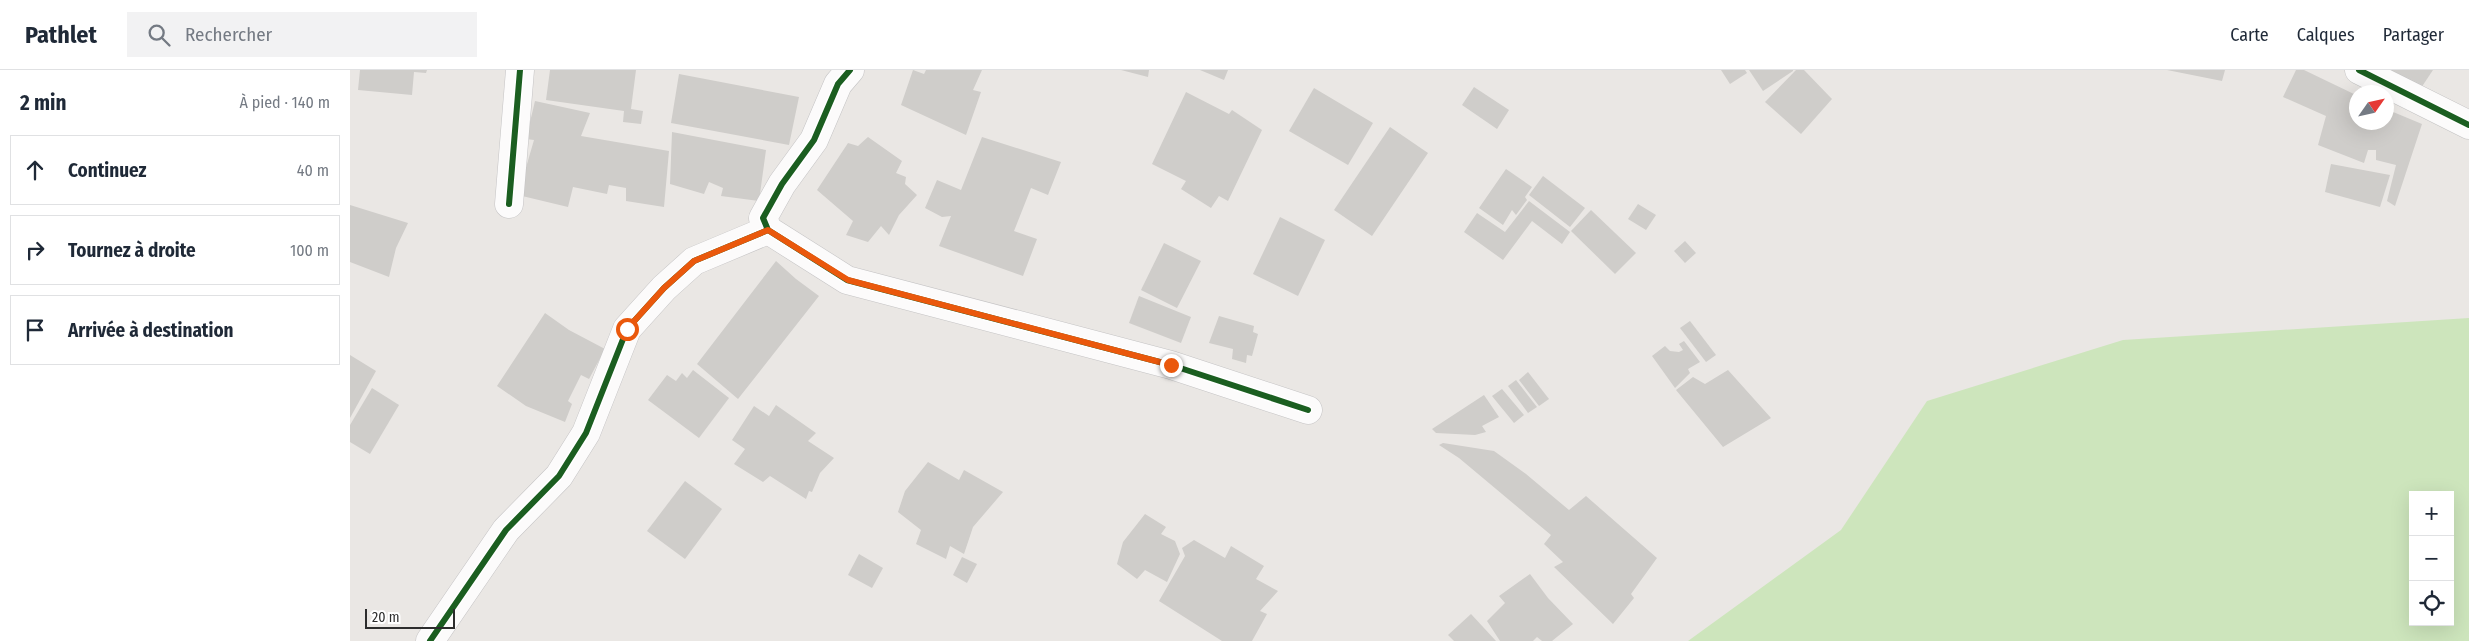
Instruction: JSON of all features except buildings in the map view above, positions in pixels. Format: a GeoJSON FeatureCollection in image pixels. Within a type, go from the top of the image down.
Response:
{"type":"FeatureCollection","features":[{"type":"Feature","properties":{"kind":"street"},"geometry":{"type":"LineString","coordinates":[[509,204],[520,70]]}},
{"type":"Feature","properties":{"kind":"street"},"geometry":{"type":"LineString","coordinates":[[850,70],[838,84],[814,140],[782,184],[763,218],[768,230],[848,280],[1171,365],[1308,410]]}},
{"type":"Feature","properties":{"kind":"street"},"geometry":{"type":"LineString","coordinates":[[2359,70],[2469,125]]}},
{"type":"Feature","properties":{"kind":"street"},"geometry":{"type":"LineString","coordinates":[[430,641],[506,530],[559,476],[586,433],[604,393],[627,329],[664,288],[694,261],[768,230]]}},
{"type":"Feature","properties":{"kind":"green space"},"geometry":{"type":"Polygon","coordinates":[[[2469,318],[2469,641],[1688,641],[1841,530],[1927,401],[2123,340],[2469,318]]]}},
{"type":"Feature","properties":{"kind":"cycle path"},"geometry":{"type":"LineString","coordinates":[[509,204],[520,70]]}},
{"type":"Feature","properties":{"kind":"cycle path"},"geometry":{"type":"LineString","coordinates":[[850,70],[838,84],[814,140],[782,184],[763,218],[768,230],[847,280],[1171,365],[1308,410]]}},
{"type":"Feature","properties":{"kind":"cycle path"},"geometry":{"type":"LineString","coordinates":[[2359,70],[2469,125]]}},
{"type":"Feature","properties":{"kind":"cycle path"},"geometry":{"type":"LineString","coordinates":[[430,641],[506,530],[559,476],[586,433],[627,329],[664,288],[694,261],[768,230]]}},
{"type":"Feature","properties":{"kind":"route"},"geometry":{"type":"LineString","coordinates":[[627,329],[664,288],[694,261],[768,230],[848,280],[1171,365]]}}]}
